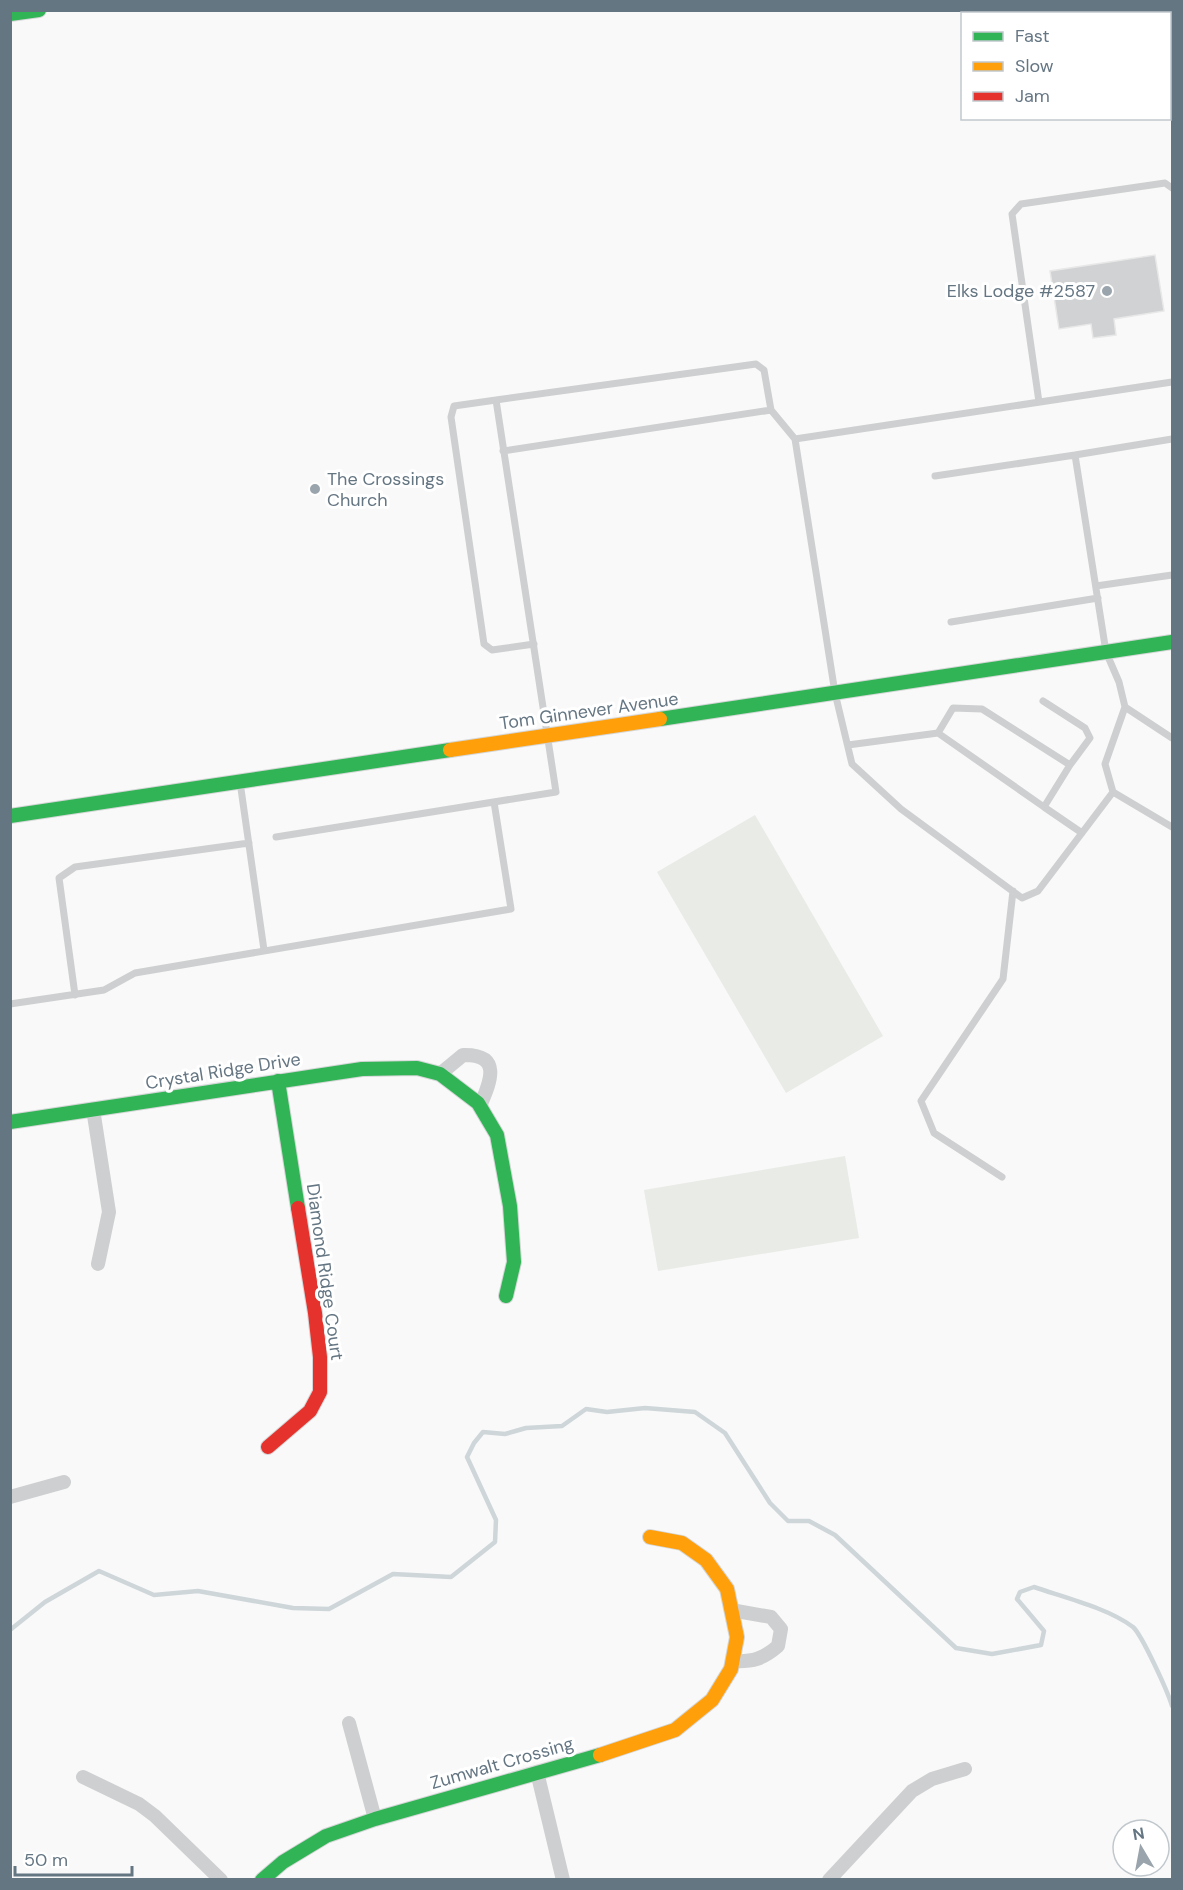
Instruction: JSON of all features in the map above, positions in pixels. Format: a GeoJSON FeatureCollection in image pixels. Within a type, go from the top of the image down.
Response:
{"type":"FeatureCollection","features":[{"type":"Feature","properties":{"kind":"street"},"geometry":{"type":"LineString","coordinates":[[10,15],[39,10]]}},
{"type":"Feature","properties":{"kind":"street","name":"Tom Ginnever Avenue"},"geometry":{"type":"LineString","coordinates":[[10,816],[1173,642]]}},
{"type":"Feature","properties":{"kind":"street"},"geometry":{"type":"LineString","coordinates":[[440,1074],[463,1055],[481,1056],[492,1071],[488,1089],[480,1106]]}},
{"type":"Feature","properties":{"kind":"street","name":"Crystal Ridge Drive"},"geometry":{"type":"LineString","coordinates":[[10,1122],[362,1069],[417,1068],[440,1074],[478,1102],[497,1135],[510,1206],[514,1262],[506,1296]]}},
{"type":"Feature","properties":{"kind":"street","name":"Diamond Ridge Court"},"geometry":{"type":"LineString","coordinates":[[268,1447],[310,1412],[320,1392],[320,1357],[315,1313],[278,1081]]}},
{"type":"Feature","properties":{"kind":"street"},"geometry":{"type":"LineString","coordinates":[[93,1109],[109,1212],[98,1264]]}},
{"type":"Feature","properties":{"kind":"street"},"geometry":{"type":"LineString","coordinates":[[10,1497],[64,1482]]}},
{"type":"Feature","properties":{"kind":"street","name":"Zumwalt Crossing"},"geometry":{"type":"LineString","coordinates":[[262,1880],[283,1862],[326,1836],[375,1819],[623,1748],[675,1730],[712,1700],[731,1669],[737,1637],[727,1589],[706,1560],[682,1543],[650,1537]]}},
{"type":"Feature","properties":{"kind":"street"},"geometry":{"type":"LineString","coordinates":[[731,1610],[771,1617],[781,1629],[778,1646],[766,1657],[748,1662],[733,1661]]}},
{"type":"Feature","properties":{"kind":"street"},"geometry":{"type":"LineString","coordinates":[[349,1723],[375,1819]]}},
{"type":"Feature","properties":{"kind":"street"},"geometry":{"type":"LineString","coordinates":[[829,1880],[912,1791],[932,1779],[965,1769]]}},
{"type":"Feature","properties":{"kind":"street"},"geometry":{"type":"LineString","coordinates":[[537,1772],[563,1880]]}},
{"type":"Feature","properties":{"kind":"street"},"geometry":{"type":"LineString","coordinates":[[83,1777],[139,1804],[155,1816],[221,1880]]}},
{"type":"Feature","properties":{"kind":"lane"},"geometry":{"type":"LineString","coordinates":[[1039,402],[1012,214],[1021,204],[1165,183],[1173,188]]}},
{"type":"Feature","properties":{"kind":"lane"},"geometry":{"type":"LineString","coordinates":[[534,644],[492,650],[484,644],[451,417],[454,406],[756,364],[765,370],[771,410],[795,439],[835,693],[852,764],[901,809],[1022,898],[1038,891],[1113,792]]}},
{"type":"Feature","properties":{"kind":"lane"},"geometry":{"type":"LineString","coordinates":[[795,439],[1173,382]]}},
{"type":"Feature","properties":{"kind":"lane"},"geometry":{"type":"LineString","coordinates":[[276,837],[556,792],[496,400]]}},
{"type":"Feature","properties":{"kind":"lane"},"geometry":{"type":"LineString","coordinates":[[504,451],[771,410]]}},
{"type":"Feature","properties":{"kind":"lane"},"geometry":{"type":"LineString","coordinates":[[935,477],[1173,439]]}},
{"type":"Feature","properties":{"kind":"lane"},"geometry":{"type":"LineString","coordinates":[[1076,455],[1106,652],[1119,682],[1125,707],[1105,764],[1113,792],[1173,827]]}},
{"type":"Feature","properties":{"kind":"lane"},"geometry":{"type":"LineString","coordinates":[[1096,586],[1173,575]]}},
{"type":"Feature","properties":{"kind":"lane"},"geometry":{"type":"LineString","coordinates":[[951,622],[1098,598]]}},
{"type":"Feature","properties":{"kind":"lane"},"geometry":{"type":"LineString","coordinates":[[1043,701],[1085,728],[1090,738],[1044,807]]}},
{"type":"Feature","properties":{"kind":"lane"},"geometry":{"type":"LineString","coordinates":[[1125,707],[1173,738]]}},
{"type":"Feature","properties":{"kind":"lane"},"geometry":{"type":"LineString","coordinates":[[938,733],[953,708],[982,709],[1070,765]]}},
{"type":"Feature","properties":{"kind":"lane"},"geometry":{"type":"LineString","coordinates":[[848,745],[938,733],[1082,833]]}},
{"type":"Feature","properties":{"kind":"lane"},"geometry":{"type":"LineString","coordinates":[[240,782],[264,950]]}},
{"type":"Feature","properties":{"kind":"lane"},"geometry":{"type":"LineString","coordinates":[[10,1004],[104,990],[135,973],[511,909],[494,802]]}},
{"type":"Feature","properties":{"kind":"lane"},"geometry":{"type":"LineString","coordinates":[[75,994],[59,878],[75,867],[249,843]]}},
{"type":"Feature","properties":{"kind":"lane"},"geometry":{"type":"LineString","coordinates":[[1002,1177],[933,1133],[921,1101],[1003,979],[1013,891]]}},
{"type":"Feature","properties":{"kind":"shaded area"},"geometry":{"type":"Polygon","coordinates":[[[755,815],[883,1036],[786,1093],[657,872],[755,815]]]}},
{"type":"Feature","properties":{"kind":"shaded area"},"geometry":{"type":"Polygon","coordinates":[[[845,1156],[859,1238],[658,1271],[644,1190],[845,1156]]]}},
{"type":"Feature","properties":{"kind":"building","name":"Elks Lodge #2587"},"geometry":{"type":"Polygon","coordinates":[[[1155,255],[1164,311],[1114,319],[1116,335],[1093,338],[1091,324],[1059,329],[1050,271],[1155,255]]]}},
{"type":"Feature","properties":{"kind":"waterway"},"geometry":{"type":"LineString","coordinates":[[10,1630],[45,1602],[99,1571],[154,1595],[198,1591],[293,1608],[329,1609],[393,1574],[451,1577],[495,1542],[496,1520],[467,1457],[483,1432],[505,1434],[526,1428],[562,1426],[586,1409],[607,1412],[645,1408],[695,1412],[725,1433],[770,1503],[788,1521],[809,1521],[835,1535],[956,1648],[992,1654],[1041,1645],[1044,1631],[1017,1599],[1020,1592],[1034,1587],[1111,1614],[1133,1627],[1148,1652],[1172,1706]]}},
{"type":"Feature","properties":{"kind":"traffic: fast"},"geometry":{"type":"LineString","coordinates":[[10,14],[39,10]]}},
{"type":"Feature","properties":{"kind":"traffic: fast"},"geometry":{"type":"LineString","coordinates":[[660,719],[1172,642]]}},
{"type":"Feature","properties":{"kind":"traffic: fast"},"geometry":{"type":"LineString","coordinates":[[10,816],[450,750]]}},
{"type":"Feature","properties":{"kind":"traffic: fast"},"geometry":{"type":"LineString","coordinates":[[10,1122],[362,1069],[417,1068],[440,1074],[478,1103],[497,1135],[510,1206],[514,1262],[506,1296]]}},
{"type":"Feature","properties":{"kind":"traffic: fast"},"geometry":{"type":"LineString","coordinates":[[278,1081],[298,1208]]}},
{"type":"Feature","properties":{"kind":"traffic: fast"},"geometry":{"type":"LineString","coordinates":[[262,1880],[283,1862],[326,1836],[375,1819],[600,1755]]}},
{"type":"Feature","properties":{"kind":"traffic: slow"},"geometry":{"type":"LineString","coordinates":[[450,750],[660,719]]}},
{"type":"Feature","properties":{"kind":"traffic: slow"},"geometry":{"type":"LineString","coordinates":[[600,1755],[675,1730],[712,1700],[731,1669],[737,1637],[727,1589],[706,1560],[682,1543],[650,1537]]}},
{"type":"Feature","properties":{"kind":"traffic: jam"},"geometry":{"type":"LineString","coordinates":[[268,1447],[310,1411],[320,1392],[320,1357],[315,1313],[298,1208]]}},
{"type":"Feature","properties":{"kind":"place","name":"Elks Lodge #2587"},"geometry":{"type":"Point","coordinates":[1107,291]}},
{"type":"Feature","properties":{"kind":"place","name":"The Crossings Church"},"geometry":{"type":"Point","coordinates":[315,489]}}]}
